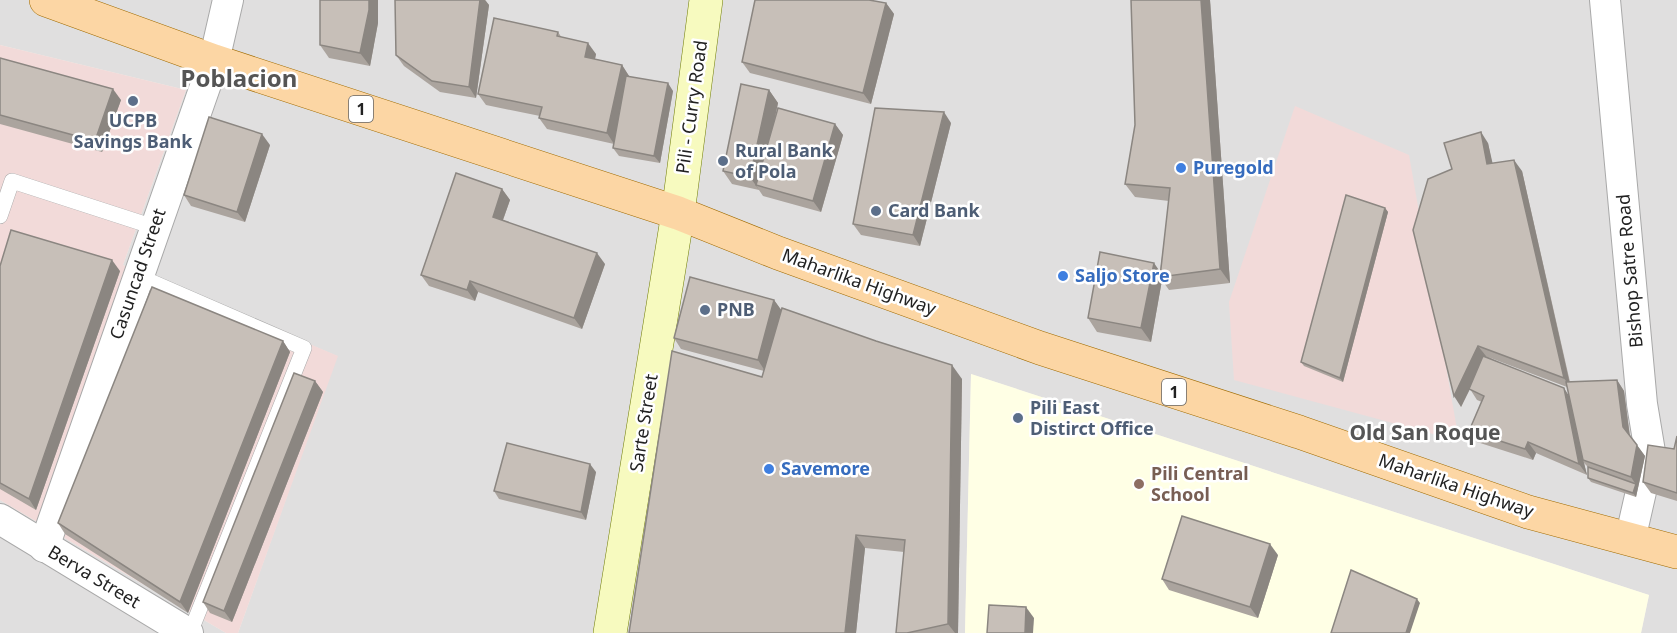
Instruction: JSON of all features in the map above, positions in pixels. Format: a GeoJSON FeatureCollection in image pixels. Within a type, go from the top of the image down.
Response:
{"type":"FeatureCollection","features":[{"type":"Feature","properties":{"kind":"main road","name":"Maharlika Highway"},"geometry":{"type":"LineString","coordinates":[[46,0],[213,61],[678,213],[778,253],[1040,348],[1299,432],[1528,512],[1677,552]]}},
{"type":"Feature","properties":{"kind":"street","name":"Casuncad Street"},"geometry":{"type":"LineString","coordinates":[[44,547],[213,61],[228,0]]}},
{"type":"Feature","properties":{"kind":"street","name":"Pili - Curry Road"},"geometry":{"type":"LineString","coordinates":[[678,213],[706,0]]}},
{"type":"Feature","properties":{"kind":"street","name":"Bishop Satre Road"},"geometry":{"type":"LineString","coordinates":[[1605,0],[1642,404],[1650,452],[1630,540]]}},
{"type":"Feature","properties":{"kind":"street","name":"Sarte Street"},"geometry":{"type":"LineString","coordinates":[[610,633],[678,213]]}},
{"type":"Feature","properties":{"kind":"street","name":"Berva Street"},"geometry":{"type":"LineString","coordinates":[[0,519],[189,633]]}},
{"type":"Feature","properties":{"kind":"lane"},"geometry":{"type":"LineString","coordinates":[[0,216],[12,181],[154,228]]}},
{"type":"Feature","properties":{"kind":"lane"},"geometry":{"type":"LineString","coordinates":[[138,276],[304,348],[189,633]]}},
{"type":"Feature","properties":{"kind":"shaded area"},"geometry":{"type":"Polygon","coordinates":[[[0,0],[1677,0],[1677,633],[1641,633],[1649,595],[971,374],[965,633],[238,633],[337,356],[123,265],[186,90],[0,45],[0,0]]]}},
{"type":"Feature","properties":{"kind":"shaded area"},"geometry":{"type":"Polygon","coordinates":[[[0,45],[186,90],[123,265],[338,356],[238,633],[226,633],[0,500],[0,45]]]}},
{"type":"Feature","properties":{"kind":"shaded area"},"geometry":{"type":"Polygon","coordinates":[[[1295,106],[1409,155],[1459,441],[1234,380],[1229,302],[1295,106]]]}},
{"type":"Feature","properties":{"kind":"shaded area","name":"Pili Central School"},"geometry":{"type":"Polygon","coordinates":[[[971,374],[1649,595],[1641,633],[965,633],[971,374]]]}},
{"type":"Feature","properties":{"kind":"shaded area"},"geometry":{"type":"Polygon","coordinates":[[[0,500],[226,633],[0,633],[0,500]]]}},
{"type":"Feature","properties":{"kind":"building"},"geometry":{"type":"Polygon","coordinates":[[[320,0],[369,0],[360,53],[320,45],[320,0]]]}},
{"type":"Feature","properties":{"kind":"building"},"geometry":{"type":"Polygon","coordinates":[[[395,0],[480,0],[469,87],[432,81],[396,55],[395,0]]]}},
{"type":"Feature","properties":{"kind":"building"},"geometry":{"type":"Polygon","coordinates":[[[755,0],[869,0],[886,3],[863,93],[742,62],[755,0]]]}},
{"type":"Feature","properties":{"kind":"building","name":"Puregold"},"geometry":{"type":"Polygon","coordinates":[[[1131,0],[1201,0],[1220,269],[1160,277],[1170,188],[1125,184],[1135,125],[1131,0]]]}},
{"type":"Feature","properties":{"kind":"building"},"geometry":{"type":"Polygon","coordinates":[[[494,18],[558,32],[557,36],[588,43],[585,57],[622,65],[607,133],[539,118],[542,107],[478,94],[494,18]]]}},
{"type":"Feature","properties":{"kind":"building"},"geometry":{"type":"Polygon","coordinates":[[[0,58],[113,89],[95,141],[0,115],[0,58]]]}},
{"type":"Feature","properties":{"kind":"building"},"geometry":{"type":"Polygon","coordinates":[[[626,76],[668,83],[654,156],[613,148],[626,76]]]}},
{"type":"Feature","properties":{"kind":"building"},"geometry":{"type":"Polygon","coordinates":[[[741,84],[769,90],[750,177],[723,171],[741,84]]]}},
{"type":"Feature","properties":{"kind":"building"},"geometry":{"type":"Polygon","coordinates":[[[778,108],[835,124],[813,201],[756,185],[778,108]]]}},
{"type":"Feature","properties":{"kind":"building"},"geometry":{"type":"Polygon","coordinates":[[[875,108],[944,112],[913,235],[853,224],[875,108]]]}},
{"type":"Feature","properties":{"kind":"building"},"geometry":{"type":"Polygon","coordinates":[[[209,117],[262,134],[237,212],[184,195],[209,117]]]}},
{"type":"Feature","properties":{"kind":"building"},"geometry":{"type":"Polygon","coordinates":[[[1481,132],[1487,164],[1514,160],[1564,378],[1478,346],[1454,396],[1413,230],[1428,179],[1452,169],[1444,143],[1481,132]]]}},
{"type":"Feature","properties":{"kind":"building"},"geometry":{"type":"Polygon","coordinates":[[[456,173],[502,189],[493,217],[597,253],[574,318],[470,281],[467,290],[421,275],[456,173]]]}},
{"type":"Feature","properties":{"kind":"building"},"geometry":{"type":"Polygon","coordinates":[[[1346,195],[1385,208],[1340,378],[1301,362],[1346,195]]]}},
{"type":"Feature","properties":{"kind":"building"},"geometry":{"type":"Polygon","coordinates":[[[11,230],[112,260],[29,499],[0,483],[0,266],[11,230]]]}},
{"type":"Feature","properties":{"kind":"building"},"geometry":{"type":"Polygon","coordinates":[[[1100,252],[1154,263],[1141,328],[1088,318],[1100,252]]]}},
{"type":"Feature","properties":{"kind":"building"},"geometry":{"type":"Polygon","coordinates":[[[690,277],[774,300],[758,360],[674,338],[690,277]]]}},
{"type":"Feature","properties":{"kind":"building"},"geometry":{"type":"Polygon","coordinates":[[[152,287],[283,341],[180,602],[58,523],[152,287]]]}},
{"type":"Feature","properties":{"kind":"building","name":"Savemore"},"geometry":{"type":"Polygon","coordinates":[[[782,308],[952,365],[948,624],[907,633],[896,633],[905,540],[856,535],[845,633],[629,633],[672,351],[762,377],[782,308]]]}},
{"type":"Feature","properties":{"kind":"building"},"geometry":{"type":"Polygon","coordinates":[[[1483,356],[1564,388],[1579,464],[1528,442],[1525,449],[1469,431],[1484,396],[1469,389],[1483,356]]]}},
{"type":"Feature","properties":{"kind":"building"},"geometry":{"type":"Polygon","coordinates":[[[294,373],[315,381],[224,611],[203,602],[294,373]]]}},
{"type":"Feature","properties":{"kind":"building"},"geometry":{"type":"Polygon","coordinates":[[[1617,380],[1623,427],[1637,445],[1631,477],[1583,460],[1566,382],[1617,380]]]}},
{"type":"Feature","properties":{"kind":"building"},"geometry":{"type":"Polygon","coordinates":[[[1677,436],[1677,493],[1643,482],[1648,445],[1674,449],[1677,436]]]}},
{"type":"Feature","properties":{"kind":"building"},"geometry":{"type":"Polygon","coordinates":[[[507,443],[590,464],[581,512],[494,491],[507,443]]]}},
{"type":"Feature","properties":{"kind":"building"},"geometry":{"type":"Polygon","coordinates":[[[1588,467],[1636,484],[1633,493],[1588,478],[1588,467]]]}},
{"type":"Feature","properties":{"kind":"building"},"geometry":{"type":"Polygon","coordinates":[[[1182,516],[1270,544],[1250,607],[1162,579],[1182,516]]]}},
{"type":"Feature","properties":{"kind":"building"},"geometry":{"type":"Polygon","coordinates":[[[1351,570],[1417,599],[1406,633],[1331,633],[1351,570]]]}},
{"type":"Feature","properties":{"kind":"building"},"geometry":{"type":"Polygon","coordinates":[[[989,605],[1026,607],[1025,633],[987,633],[989,605]]]}},
{"type":"Feature","properties":{"kind":"place","name":"UCPB Savings Bank"},"geometry":{"type":"Point","coordinates":[133,101]}},
{"type":"Feature","properties":{"kind":"place","name":"Rural Bank of Pola"},"geometry":{"type":"Point","coordinates":[723,161]}},
{"type":"Feature","properties":{"kind":"place","name":"Puregold"},"geometry":{"type":"Point","coordinates":[1181,168]}},
{"type":"Feature","properties":{"kind":"place","name":"Card Bank"},"geometry":{"type":"Point","coordinates":[876,211]}},
{"type":"Feature","properties":{"kind":"place","name":"Saljo Store"},"geometry":{"type":"Point","coordinates":[1063,276]}},
{"type":"Feature","properties":{"kind":"place","name":"PNB"},"geometry":{"type":"Point","coordinates":[705,310]}},
{"type":"Feature","properties":{"kind":"place","name":"Pili East Distirct Office"},"geometry":{"type":"Point","coordinates":[1018,418]}},
{"type":"Feature","properties":{"kind":"place","name":"Savemore"},"geometry":{"type":"Point","coordinates":[769,469]}},
{"type":"Feature","properties":{"kind":"place","name":"Pili Central School"},"geometry":{"type":"Point","coordinates":[1139,484]}},
{"type":"Feature","properties":{"kind":"district","name":"Poblacion"},"geometry":{"type":"Point","coordinates":[239,79]}},
{"type":"Feature","properties":{"kind":"district","name":"Old San Roque"},"geometry":{"type":"Point","coordinates":[1425,433]}}]}
